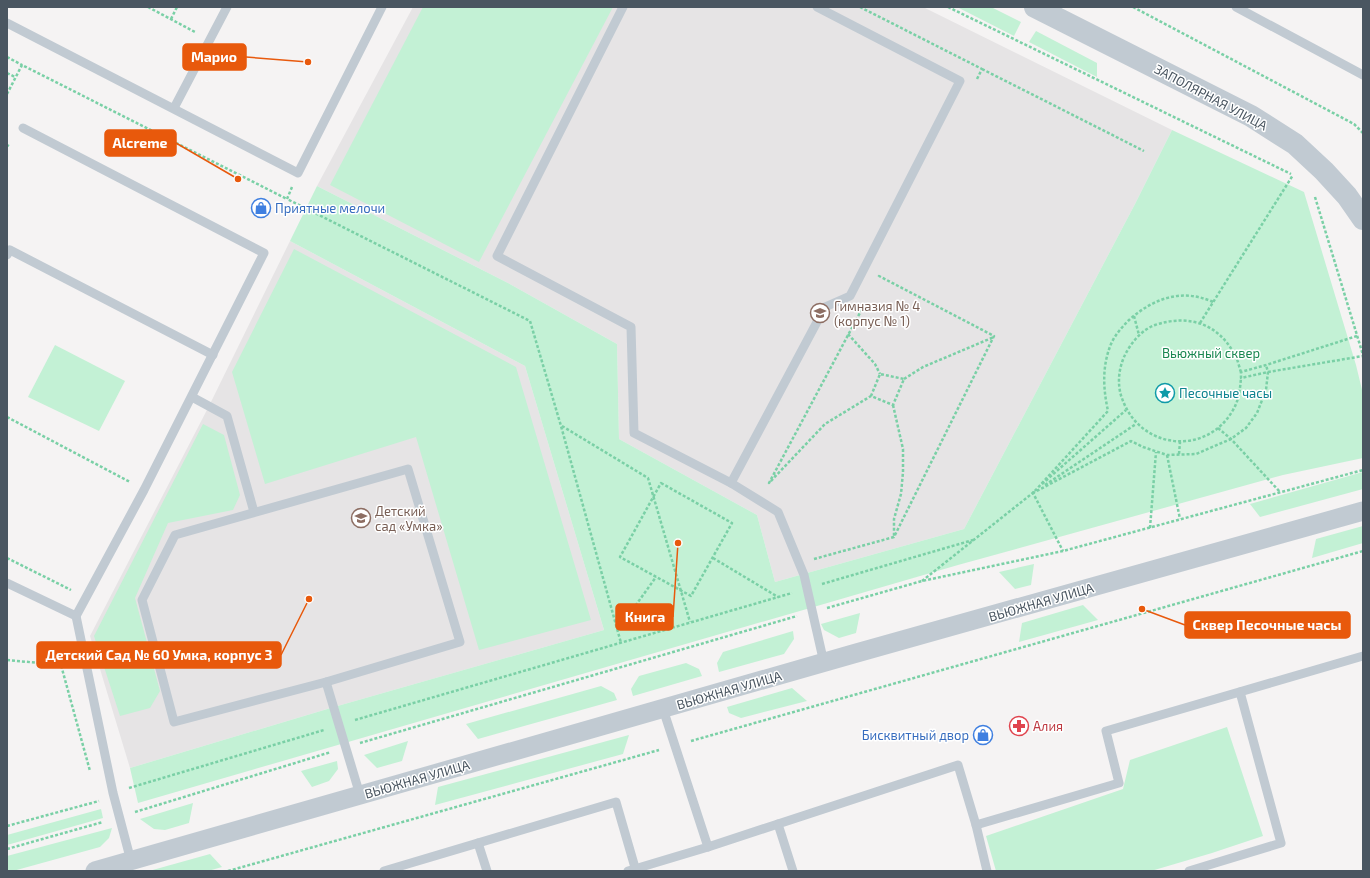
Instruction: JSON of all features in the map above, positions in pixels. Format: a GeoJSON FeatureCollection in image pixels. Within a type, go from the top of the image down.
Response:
{"type":"FeatureCollection","features":[{"type":"Feature","properties":{"kind":"street","name":"ЗАПОЛЯРНАЯ УЛИЦА"},"geometry":{"type":"LineString","coordinates":[[1035,7],[1251,116],[1295,144],[1324,171],[1347,196],[1363,219]]}},
{"type":"Feature","properties":{"kind":"street","name":"ВЬЮЖНАЯ УЛИЦА"},"geometry":{"type":"LineString","coordinates":[[95,871],[1363,511]]}},
{"type":"Feature","properties":{"kind":"lane"},"geometry":{"type":"LineString","coordinates":[[174,108],[227,7]]}},
{"type":"Feature","properties":{"kind":"lane"},"geometry":{"type":"LineString","coordinates":[[7,23],[298,173],[382,7]]}},
{"type":"Feature","properties":{"kind":"lane"},"geometry":{"type":"LineString","coordinates":[[623,7],[497,256],[631,327],[634,433],[731,483],[778,512],[804,575],[824,663]]}},
{"type":"Feature","properties":{"kind":"lane"},"geometry":{"type":"LineString","coordinates":[[731,483],[825,307],[850,296],[960,81],[816,7]]}},
{"type":"Feature","properties":{"kind":"lane"},"geometry":{"type":"LineString","coordinates":[[1236,7],[1363,75]]}},
{"type":"Feature","properties":{"kind":"lane"},"geometry":{"type":"LineString","coordinates":[[23,128],[264,253],[144,490],[76,616],[114,793],[131,861]]}},
{"type":"Feature","properties":{"kind":"lane"},"geometry":{"type":"LineString","coordinates":[[7,255],[10,250],[213,355]]}},
{"type":"Feature","properties":{"kind":"lane"},"geometry":{"type":"LineString","coordinates":[[192,397],[227,416],[254,512]]}},
{"type":"Feature","properties":{"kind":"lane"},"geometry":{"type":"LineString","coordinates":[[408,469],[460,642],[326,682],[174,722],[142,600],[175,535],[254,512],[408,469]]}},
{"type":"Feature","properties":{"kind":"lane"},"geometry":{"type":"LineString","coordinates":[[7,583],[76,616]]}},
{"type":"Feature","properties":{"kind":"lane"},"geometry":{"type":"LineString","coordinates":[[976,825],[1119,783],[1106,731],[1363,656]]}},
{"type":"Feature","properties":{"kind":"lane"},"geometry":{"type":"LineString","coordinates":[[326,682],[360,795]]}},
{"type":"Feature","properties":{"kind":"lane"},"geometry":{"type":"LineString","coordinates":[[1189,871],[1281,842],[1240,692]]}},
{"type":"Feature","properties":{"kind":"lane"},"geometry":{"type":"LineString","coordinates":[[663,709],[708,846]]}},
{"type":"Feature","properties":{"kind":"lane"},"geometry":{"type":"LineString","coordinates":[[384,871],[616,802],[633,870],[958,765],[976,825],[987,871]]}},
{"type":"Feature","properties":{"kind":"lane"},"geometry":{"type":"LineString","coordinates":[[778,824],[793,871]]}},
{"type":"Feature","properties":{"kind":"lane"},"geometry":{"type":"LineString","coordinates":[[478,843],[487,871]]}},
{"type":"Feature","properties":{"kind":"path"},"geometry":{"type":"LineString","coordinates":[[148,7],[210,39]]}},
{"type":"Feature","properties":{"kind":"path"},"geometry":{"type":"LineString","coordinates":[[171,19],[177,7]]}},
{"type":"Feature","properties":{"kind":"path"},"geometry":{"type":"LineString","coordinates":[[948,7],[1293,175],[1298,180]]}},
{"type":"Feature","properties":{"kind":"path"},"geometry":{"type":"LineString","coordinates":[[1133,7],[1354,124],[1363,133]]}},
{"type":"Feature","properties":{"kind":"path"},"geometry":{"type":"LineString","coordinates":[[7,57],[530,321],[561,426],[621,643]]}},
{"type":"Feature","properties":{"kind":"path"},"geometry":{"type":"LineString","coordinates":[[7,94],[22,65]]}},
{"type":"Feature","properties":{"kind":"path"},"geometry":{"type":"LineString","coordinates":[[982,69],[1144,151]]}},
{"type":"Feature","properties":{"kind":"path"},"geometry":{"type":"LineString","coordinates":[[7,74],[15,77]]}},
{"type":"Feature","properties":{"kind":"path"},"geometry":{"type":"LineString","coordinates":[[287,199],[298,173]]}},
{"type":"Feature","properties":{"kind":"path"},"geometry":{"type":"LineString","coordinates":[[1200,323],[1293,175]]}},
{"type":"Feature","properties":{"kind":"path"},"geometry":{"type":"LineString","coordinates":[[1241,378],[1363,356],[1316,199],[1312,194]]}},
{"type":"Feature","properties":{"kind":"path"},"geometry":{"type":"LineString","coordinates":[[876,283],[879,276],[994,336]]}},
{"type":"Feature","properties":{"kind":"path"},"geometry":{"type":"LineString","coordinates":[[1033,493],[1108,411],[1103,384],[1105,366],[1111,344],[1121,328],[1148,305],[1167,297],[1188,295],[1201,296],[1213,302]]}},
{"type":"Feature","properties":{"kind":"path"},"geometry":{"type":"LineString","coordinates":[[848,334],[875,364],[880,374],[871,396],[825,424],[769,484],[848,334],[862,308]]}},
{"type":"Feature","properties":{"kind":"path"},"geometry":{"type":"LineString","coordinates":[[1134,316],[1139,336]]}},
{"type":"Feature","properties":{"kind":"path"},"geometry":{"type":"LineString","coordinates":[[1184,320],[1200,323],[1215,330],[1227,342],[1236,356],[1241,378],[1240,394],[1234,409],[1224,423],[1212,433],[1197,440],[1180,442],[1164,440],[1149,434],[1136,424],[1126,410],[1120,395],[1119,379],[1121,363],[1128,348],[1139,336],[1152,326],[1168,321],[1184,320]]}},
{"type":"Feature","properties":{"kind":"path"},"geometry":{"type":"LineString","coordinates":[[894,537],[894,519],[901,494],[903,449],[893,405],[904,379],[923,367],[994,336]]}},
{"type":"Feature","properties":{"kind":"path"},"geometry":{"type":"LineString","coordinates":[[798,563],[894,537],[994,336]]}},
{"type":"Feature","properties":{"kind":"path"},"geometry":{"type":"LineString","coordinates":[[1240,372],[1357,336]]}},
{"type":"Feature","properties":{"kind":"path"},"geometry":{"type":"LineString","coordinates":[[1033,493],[1131,441],[1167,455],[1196,454],[1231,439],[1246,428],[1257,413],[1266,390],[1268,372],[1266,365]]}},
{"type":"Feature","properties":{"kind":"path"},"geometry":{"type":"LineString","coordinates":[[880,374],[904,379]]}},
{"type":"Feature","properties":{"kind":"path"},"geometry":{"type":"LineString","coordinates":[[871,396],[893,405]]}},
{"type":"Feature","properties":{"kind":"path"},"geometry":{"type":"LineString","coordinates":[[922,581],[1033,493],[1126,410]]}},
{"type":"Feature","properties":{"kind":"path"},"geometry":{"type":"LineString","coordinates":[[7,417],[144,490]]}},
{"type":"Feature","properties":{"kind":"path"},"geometry":{"type":"LineString","coordinates":[[1033,493],[1136,424]]}},
{"type":"Feature","properties":{"kind":"path"},"geometry":{"type":"LineString","coordinates":[[561,426],[648,478],[690,622]]}},
{"type":"Feature","properties":{"kind":"path"},"geometry":{"type":"LineString","coordinates":[[1218,428],[1231,439],[1280,492]]}},
{"type":"Feature","properties":{"kind":"path"},"geometry":{"type":"LineString","coordinates":[[1179,454],[1180,442]]}},
{"type":"Feature","properties":{"kind":"path"},"geometry":{"type":"LineString","coordinates":[[1150,528],[1156,452]]}},
{"type":"Feature","properties":{"kind":"path"},"geometry":{"type":"LineString","coordinates":[[1167,455],[1180,519]]}},
{"type":"Feature","properties":{"kind":"path"},"geometry":{"type":"LineString","coordinates":[[7,849],[120,817],[346,748],[922,581],[1063,551],[1363,470]]}},
{"type":"Feature","properties":{"kind":"path"},"geometry":{"type":"LineString","coordinates":[[661,483],[732,523],[691,596],[620,557],[654,497],[661,483]]}},
{"type":"Feature","properties":{"kind":"path"},"geometry":{"type":"LineString","coordinates":[[1033,493],[1063,551]]}},
{"type":"Feature","properties":{"kind":"path"},"geometry":{"type":"LineString","coordinates":[[7,826],[98,802],[114,793],[339,725],[973,540]]}},
{"type":"Feature","properties":{"kind":"path"},"geometry":{"type":"LineString","coordinates":[[228,871],[1363,551]]}},
{"type":"Feature","properties":{"kind":"path"},"geometry":{"type":"LineString","coordinates":[[7,558],[86,598]]}},
{"type":"Feature","properties":{"kind":"path"},"geometry":{"type":"LineString","coordinates":[[713,558],[779,597]]}},
{"type":"Feature","properties":{"kind":"path"},"geometry":{"type":"LineString","coordinates":[[618,631],[656,577]]}},
{"type":"Feature","properties":{"kind":"path"},"geometry":{"type":"LineString","coordinates":[[7,660],[61,665],[90,772]]}},
{"type":"Feature","properties":{"kind":"path"},"geometry":{"type":"LineString","coordinates":[[96,794],[98,802]]}},
{"type":"Feature","properties":{"kind":"shaded area","name":"Гимназия № 4 (корпус № 1)"},"geometry":{"type":"Polygon","coordinates":[[[413,7],[923,7],[1172,130],[1135,204],[964,529],[775,582],[757,515],[619,439],[617,344],[508,283],[317,186],[413,7]]]}},
{"type":"Feature","properties":{"kind":"shaded area","name":"Детский сад «Умка»"},"geometry":{"type":"Polygon","coordinates":[[[290,241],[525,366],[604,630],[334,707],[130,768],[90,636],[209,406],[290,241]]]}},
{"type":"Feature","properties":{"kind":"green space"},"geometry":{"type":"Polygon","coordinates":[[[423,7],[613,7],[479,262],[330,185],[423,7]]]}},
{"type":"Feature","properties":{"kind":"green space"},"geometry":{"type":"Polygon","coordinates":[[[957,7],[991,7],[1021,22],[1014,36],[957,7]]]}},
{"type":"Feature","properties":{"kind":"green space"},"geometry":{"type":"Polygon","coordinates":[[[1036,31],[1097,63],[1097,77],[1029,42],[1036,31]]]}},
{"type":"Feature","properties":{"kind":"green space","name":"Вьюжный сквер"},"geometry":{"type":"Polygon","coordinates":[[[1172,130],[1304,192],[1356,365],[1363,394],[1363,458],[1283,475],[958,565],[138,803],[130,768],[334,707],[604,630],[525,366],[290,241],[317,186],[508,283],[617,344],[619,439],[757,515],[775,582],[964,529],[1135,204],[1172,130]]]}},
{"type":"Feature","properties":{"kind":"green space"},"geometry":{"type":"Polygon","coordinates":[[[294,249],[516,367],[591,620],[479,650],[416,437],[265,484],[232,372],[294,249]]]}},
{"type":"Feature","properties":{"kind":"green space"},"geometry":{"type":"Polygon","coordinates":[[[55,345],[125,381],[99,431],[28,397],[55,345]]]}},
{"type":"Feature","properties":{"kind":"green space"},"geometry":{"type":"Polygon","coordinates":[[[203,424],[224,435],[240,495],[233,510],[168,523],[135,598],[160,691],[150,708],[120,716],[94,636],[203,424]]]}},
{"type":"Feature","properties":{"kind":"green space"},"geometry":{"type":"Polygon","coordinates":[[[1363,472],[1363,489],[1260,517],[1250,504],[1363,472]]]}},
{"type":"Feature","properties":{"kind":"green space"},"geometry":{"type":"Polygon","coordinates":[[[1363,526],[1363,543],[1312,558],[1316,539],[1363,526]]]}},
{"type":"Feature","properties":{"kind":"green space"},"geometry":{"type":"Polygon","coordinates":[[[1034,564],[1031,585],[1015,589],[999,572],[1034,564]]]}},
{"type":"Feature","properties":{"kind":"green space"},"geometry":{"type":"Polygon","coordinates":[[[1083,605],[1098,620],[1019,642],[1022,623],[1083,605]]]}},
{"type":"Feature","properties":{"kind":"green space"},"geometry":{"type":"Polygon","coordinates":[[[860,613],[856,633],[839,638],[824,630],[821,624],[860,613]]]}},
{"type":"Feature","properties":{"kind":"green space"},"geometry":{"type":"Polygon","coordinates":[[[793,631],[794,639],[784,654],[719,672],[717,663],[723,652],[793,631]]]}},
{"type":"Feature","properties":{"kind":"green space"},"geometry":{"type":"Polygon","coordinates":[[[686,663],[699,669],[702,676],[633,696],[631,689],[639,676],[686,663]]]}},
{"type":"Feature","properties":{"kind":"green space"},"geometry":{"type":"Polygon","coordinates":[[[601,686],[614,693],[617,700],[478,739],[466,724],[601,686]]]}},
{"type":"Feature","properties":{"kind":"green space"},"geometry":{"type":"Polygon","coordinates":[[[792,688],[807,701],[741,718],[729,713],[727,707],[792,688]]]}},
{"type":"Feature","properties":{"kind":"green space"},"geometry":{"type":"Polygon","coordinates":[[[1227,727],[1263,836],[1151,871],[996,871],[986,836],[1123,789],[1130,760],[1227,727]]]}},
{"type":"Feature","properties":{"kind":"green space"},"geometry":{"type":"Polygon","coordinates":[[[629,735],[623,754],[435,805],[438,787],[629,735]]]}},
{"type":"Feature","properties":{"kind":"green space"},"geometry":{"type":"Polygon","coordinates":[[[408,741],[402,761],[377,768],[364,755],[408,741]]]}},
{"type":"Feature","properties":{"kind":"green space"},"geometry":{"type":"Polygon","coordinates":[[[337,761],[338,769],[329,781],[312,787],[301,771],[337,761]]]}},
{"type":"Feature","properties":{"kind":"green space"},"geometry":{"type":"Polygon","coordinates":[[[193,803],[189,823],[165,830],[154,829],[140,819],[193,803]]]}},
{"type":"Feature","properties":{"kind":"green space"},"geometry":{"type":"Polygon","coordinates":[[[101,809],[103,818],[7,845],[7,835],[101,809]]]}},
{"type":"Feature","properties":{"kind":"green space"},"geometry":{"type":"Polygon","coordinates":[[[112,828],[109,838],[100,847],[13,871],[7,871],[7,856],[112,828]]]}},
{"type":"Feature","properties":{"kind":"green space"},"geometry":{"type":"Polygon","coordinates":[[[210,854],[222,867],[208,871],[149,871],[210,854]]]}},
{"type":"Feature","properties":{"kind":"place","name":"Марио"},"geometry":{"type":"Point","coordinates":[308,62]}},
{"type":"Feature","properties":{"kind":"place","name":"Alcreme"},"geometry":{"type":"Point","coordinates":[238,179]}},
{"type":"Feature","properties":{"kind":"place","name":"Приятные мелочи"},"geometry":{"type":"Point","coordinates":[261,208]}},
{"type":"Feature","properties":{"kind":"place","name":"Гимназия № 4 (корпус № 1)"},"geometry":{"type":"Point","coordinates":[820,313]}},
{"type":"Feature","properties":{"kind":"place","name":"Песочные часы"},"geometry":{"type":"Point","coordinates":[1165,393]}},
{"type":"Feature","properties":{"kind":"place","name":"Детский сад «Умка»"},"geometry":{"type":"Point","coordinates":[361,518]}},
{"type":"Feature","properties":{"kind":"place","name":"Книга"},"geometry":{"type":"Point","coordinates":[678,543]}},
{"type":"Feature","properties":{"kind":"place","name":"Детский Сад № 60 Умка, корпус 3"},"geometry":{"type":"Point","coordinates":[309,599]}},
{"type":"Feature","properties":{"kind":"place","name":"Сквер Песочные часы"},"geometry":{"type":"Point","coordinates":[1142,609]}},
{"type":"Feature","properties":{"kind":"place","name":"Алия"},"geometry":{"type":"Point","coordinates":[1019,726]}},
{"type":"Feature","properties":{"kind":"place","name":"Бисквитный двор"},"geometry":{"type":"Point","coordinates":[983,735]}}]}
